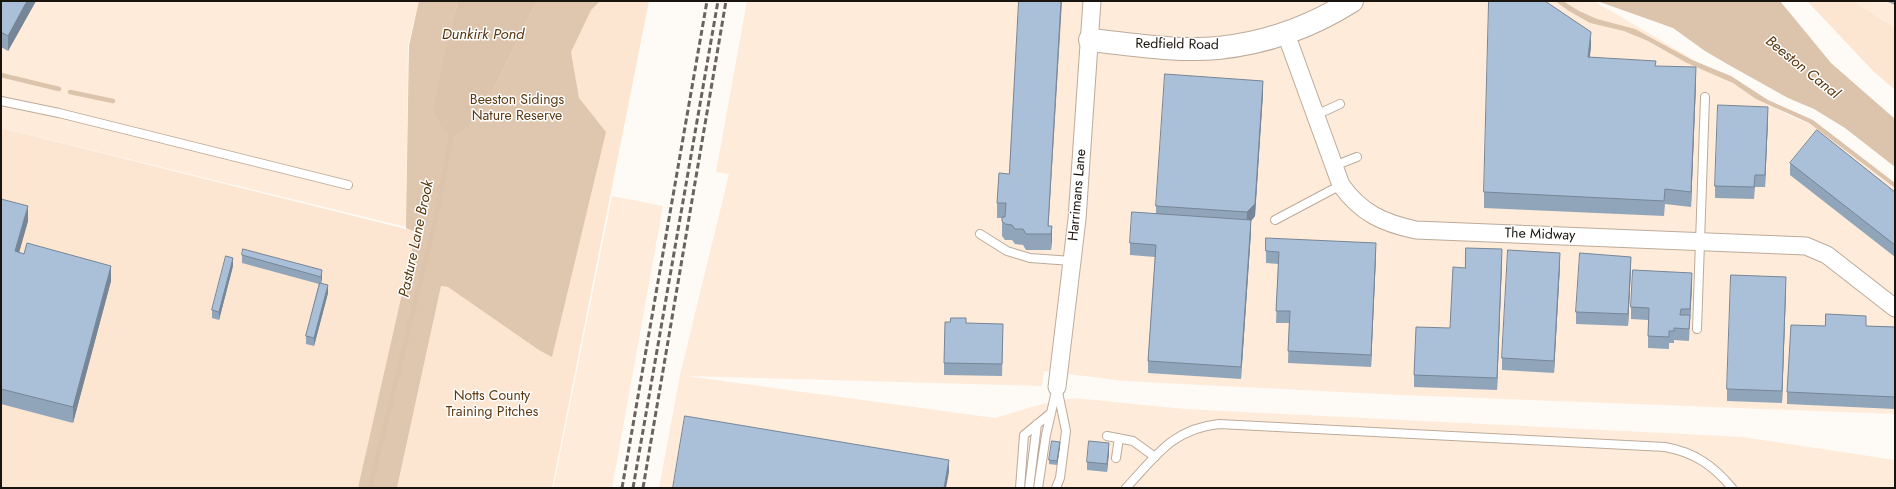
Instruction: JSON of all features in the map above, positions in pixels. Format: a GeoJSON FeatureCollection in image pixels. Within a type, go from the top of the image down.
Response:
{"type":"FeatureCollection","features":[{"type":"Feature","properties":{"kind":"street","name":"Harrimans Lane"},"geometry":{"type":"LineString","coordinates":[[1056,387],[1077,219],[1092,1]]}},
{"type":"Feature","properties":{"kind":"street","name":"Redfield Road"},"geometry":{"type":"LineString","coordinates":[[1090,40],[1180,48],[1217,48],[1286,34],[1312,23],[1352,1]]}},
{"type":"Feature","properties":{"kind":"street","name":"The Midway"},"geometry":{"type":"LineString","coordinates":[[1286,34],[1341,184],[1351,198],[1363,210],[1392,225],[1416,230],[1806,246],[1827,255],[1895,308]]}},
{"type":"Feature","properties":{"kind":"lane"},"geometry":{"type":"LineString","coordinates":[[1696,329],[1705,96]]}},
{"type":"Feature","properties":{"kind":"lane"},"geometry":{"type":"LineString","coordinates":[[1,101],[59,112],[348,185]]}},
{"type":"Feature","properties":{"kind":"lane"},"geometry":{"type":"LineString","coordinates":[[1316,115],[1340,104]]}},
{"type":"Feature","properties":{"kind":"lane"},"geometry":{"type":"LineString","coordinates":[[1334,166],[1357,157]]}},
{"type":"Feature","properties":{"kind":"lane"},"geometry":{"type":"LineString","coordinates":[[1275,220],[1341,184]]}},
{"type":"Feature","properties":{"kind":"lane"},"geometry":{"type":"LineString","coordinates":[[980,234],[1007,250],[1030,258],[1072,261]]}},
{"type":"Feature","properties":{"kind":"lane","name":"Harrimans Lane"},"geometry":{"type":"LineString","coordinates":[[1038,488],[1056,387]]}},
{"type":"Feature","properties":{"kind":"lane","name":"Harrimans Lane"},"geometry":{"type":"LineString","coordinates":[[1056,387],[1066,431],[1060,478],[1056,488]]}},
{"type":"Feature","properties":{"kind":"lane"},"geometry":{"type":"LineString","coordinates":[[1020,488],[1024,435],[1051,413]]}},
{"type":"Feature","properties":{"kind":"lane"},"geometry":{"type":"LineString","coordinates":[[1029,488],[1037,424]]}},
{"type":"Feature","properties":{"kind":"lane"},"geometry":{"type":"LineString","coordinates":[[1126,488],[1167,444],[1178,436],[1196,427],[1219,424],[1678,449],[1692,454],[1713,468],[1732,488]]}},
{"type":"Feature","properties":{"kind":"lane"},"geometry":{"type":"LineString","coordinates":[[1107,436],[1133,440],[1155,457]]}},
{"type":"Feature","properties":{"kind":"lane"},"geometry":{"type":"LineString","coordinates":[[1116,458],[1119,438]]}},
{"type":"Feature","properties":{"kind":"shaded area"},"geometry":{"type":"Polygon","coordinates":[[[1,1],[419,1],[408,46],[406,227],[1,128],[1,1]]]}},
{"type":"Feature","properties":{"kind":"shaded area"},"geometry":{"type":"Polygon","coordinates":[[[747,1],[1594,1],[1786,114],[1810,124],[1895,188],[1895,414],[1401,395],[1124,381],[1044,371],[1042,386],[686,376],[995,418],[1042,404],[1074,398],[1185,409],[1743,437],[1895,460],[1895,488],[659,488],[680,375],[729,174],[716,172],[747,1]]]}},
{"type":"Feature","properties":{"kind":"shaded area"},"geometry":{"type":"Polygon","coordinates":[[[1853,1],[1895,1],[1895,28],[1853,1]]]}},
{"type":"Feature","properties":{"kind":"shaded area"},"geometry":{"type":"Polygon","coordinates":[[[612,196],[663,206],[612,488],[553,488],[612,196]]]}},
{"type":"Feature","properties":{"kind":"green space","name":"Notts County Training Pitches"},"geometry":{"type":"Polygon","coordinates":[[[419,1],[649,1],[552,488],[397,488],[441,286],[448,287],[441,285],[396,488],[1,488],[1,128],[406,229],[409,46],[419,1]]]}},
{"type":"Feature","properties":{"kind":"green space","name":"Beeston Sidings Nature Reserve"},"geometry":{"type":"Polygon","coordinates":[[[419,1],[458,1],[448,38],[465,128],[478,121],[537,1],[600,1],[591,10],[571,52],[579,98],[606,132],[552,357],[539,350],[448,287],[441,286],[397,488],[358,488],[416,232],[406,228],[409,46],[419,1]]]}},
{"type":"Feature","properties":{"kind":"green space"},"geometry":{"type":"Polygon","coordinates":[[[1807,1],[1853,1],[1895,28],[1895,90],[1874,72],[1807,1]]]}},
{"type":"Feature","properties":{"kind":"water","name":"Dunkirk Pond"},"geometry":{"type":"Polygon","coordinates":[[[458,1],[537,1],[478,121],[450,137],[443,129],[434,112],[448,38],[458,1]]]}},
{"type":"Feature","properties":{"kind":"water"},"geometry":{"type":"Polygon","coordinates":[[[1555,1],[1563,1],[1579,11],[1597,19],[1635,29],[1692,60],[1731,76],[1768,100],[1813,120],[1895,183],[1895,188],[1809,123],[1756,99],[1733,83],[1687,63],[1648,41],[1624,31],[1590,23],[1555,1]]]}},
{"type":"Feature","properties":{"kind":"water","name":"Beeston Canal"},"geometry":{"type":"Polygon","coordinates":[[[1597,1],[1780,1],[1831,63],[1895,119],[1895,167],[1845,128],[1814,109],[1788,98],[1729,65],[1705,51],[1673,28],[1597,1]]]}},
{"type":"Feature","properties":{"kind":"building"},"geometry":{"type":"Polygon","coordinates":[[[1,1],[27,1],[8,36],[1,32],[1,1]]]}},
{"type":"Feature","properties":{"kind":"building"},"geometry":{"type":"Polygon","coordinates":[[[1019,1],[1061,1],[1048,226],[1052,226],[1051,234],[1026,234],[1023,229],[1015,229],[1012,225],[1005,224],[1002,221],[1002,217],[1005,217],[1006,203],[997,203],[999,173],[1009,174],[1019,1]]]}},
{"type":"Feature","properties":{"kind":"building"},"geometry":{"type":"Polygon","coordinates":[[[1489,1],[1545,1],[1591,32],[1588,57],[1656,61],[1655,66],[1696,67],[1691,192],[1665,189],[1664,201],[1484,192],[1489,1]]]}},
{"type":"Feature","properties":{"kind":"building"},"geometry":{"type":"Polygon","coordinates":[[[1165,74],[1263,81],[1255,204],[1247,212],[1156,206],[1165,74]]]}},
{"type":"Feature","properties":{"kind":"building"},"geometry":{"type":"Polygon","coordinates":[[[1718,105],[1768,107],[1765,175],[1755,175],[1754,187],[1715,186],[1718,105]]]}},
{"type":"Feature","properties":{"kind":"building"},"geometry":{"type":"Polygon","coordinates":[[[1817,130],[1895,192],[1895,245],[1790,163],[1817,130]]]}},
{"type":"Feature","properties":{"kind":"building"},"geometry":{"type":"Polygon","coordinates":[[[1,199],[28,206],[15,251],[24,254],[27,243],[111,266],[73,407],[1,389],[1,199]]]}},
{"type":"Feature","properties":{"kind":"building"},"geometry":{"type":"Polygon","coordinates":[[[1132,212],[1251,220],[1241,367],[1148,361],[1156,245],[1130,243],[1132,212]]]}},
{"type":"Feature","properties":{"kind":"building"},"geometry":{"type":"Polygon","coordinates":[[[1266,238],[1376,243],[1371,355],[1288,351],[1290,311],[1276,311],[1279,252],[1266,251],[1266,238]]]}},
{"type":"Feature","properties":{"kind":"building"},"geometry":{"type":"Polygon","coordinates":[[[1466,248],[1502,249],[1497,378],[1414,375],[1416,327],[1450,328],[1453,267],[1465,268],[1466,248]]]}},
{"type":"Feature","properties":{"kind":"building"},"geometry":{"type":"Polygon","coordinates":[[[243,249],[322,270],[321,277],[242,255],[243,249]]]}},
{"type":"Feature","properties":{"kind":"building"},"geometry":{"type":"Polygon","coordinates":[[[1508,250],[1560,253],[1554,361],[1502,358],[1508,250]]]}},
{"type":"Feature","properties":{"kind":"building"},"geometry":{"type":"Polygon","coordinates":[[[1580,253],[1631,257],[1628,314],[1576,312],[1580,253]]]}},
{"type":"Feature","properties":{"kind":"building"},"geometry":{"type":"Polygon","coordinates":[[[226,256],[233,258],[219,312],[212,310],[226,256]]]}},
{"type":"Feature","properties":{"kind":"building"},"geometry":{"type":"Polygon","coordinates":[[[1633,270],[1692,273],[1690,309],[1681,309],[1680,315],[1690,315],[1689,329],[1674,328],[1674,331],[1669,331],[1669,337],[1648,336],[1649,308],[1631,307],[1633,270]]]}},
{"type":"Feature","properties":{"kind":"building"},"geometry":{"type":"Polygon","coordinates":[[[1731,275],[1786,277],[1782,391],[1727,389],[1731,275]]]}},
{"type":"Feature","properties":{"kind":"building"},"geometry":{"type":"Polygon","coordinates":[[[320,283],[328,285],[314,338],[306,336],[320,283]]]}},
{"type":"Feature","properties":{"kind":"building"},"geometry":{"type":"Polygon","coordinates":[[[1826,314],[1866,316],[1866,326],[1895,327],[1895,397],[1787,392],[1791,325],[1825,326],[1826,314]]]}},
{"type":"Feature","properties":{"kind":"building"},"geometry":{"type":"Polygon","coordinates":[[[951,318],[966,318],[966,323],[1003,324],[1002,364],[944,363],[945,322],[950,322],[951,318]]]}},
{"type":"Feature","properties":{"kind":"building"},"geometry":{"type":"Polygon","coordinates":[[[685,416],[949,460],[944,488],[673,488],[685,416]]]}},
{"type":"Feature","properties":{"kind":"building"},"geometry":{"type":"Polygon","coordinates":[[[1052,441],[1060,442],[1057,461],[1049,460],[1052,441]]]}},
{"type":"Feature","properties":{"kind":"building"},"geometry":{"type":"Polygon","coordinates":[[[1089,441],[1109,443],[1107,464],[1087,462],[1089,441]]]}},
{"type":"Feature","properties":{"kind":"waterway"},"geometry":{"type":"LineString","coordinates":[[1,75],[59,89]]}},
{"type":"Feature","properties":{"kind":"waterway"},"geometry":{"type":"LineString","coordinates":[[70,92],[113,101]]}},
{"type":"Feature","properties":{"kind":"waterway","name":"Pasture Lane Brook"},"geometry":{"type":"LineString","coordinates":[[370,488],[435,221],[452,133]]}},
{"type":"Feature","properties":{"kind":"railway"},"geometry":{"type":"LineString","coordinates":[[622,488],[707,1]]}},
{"type":"Feature","properties":{"kind":"railway"},"geometry":{"type":"LineString","coordinates":[[633,488],[718,1]]}},
{"type":"Feature","properties":{"kind":"railway"},"geometry":{"type":"LineString","coordinates":[[643,488],[726,1]]}}]}
